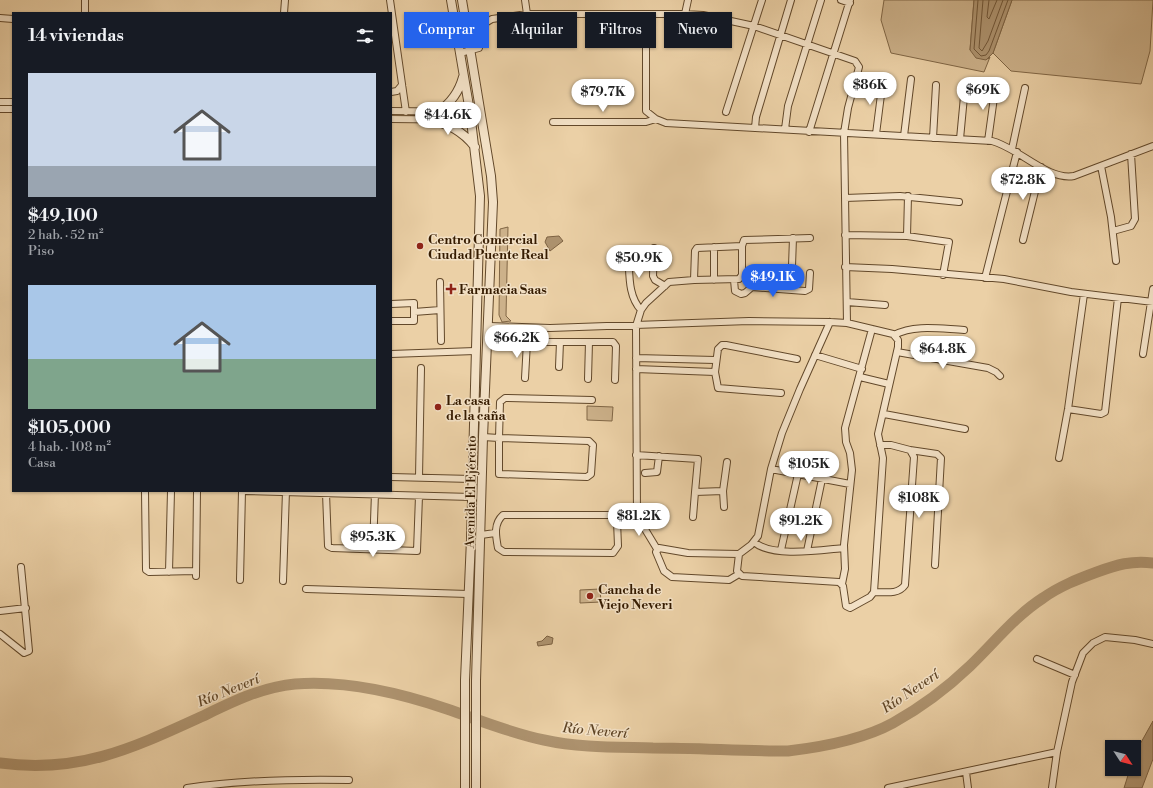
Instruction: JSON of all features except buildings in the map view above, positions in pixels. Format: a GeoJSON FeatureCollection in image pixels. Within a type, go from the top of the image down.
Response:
{"type":"FeatureCollection","features":[{"type":"Feature","properties":{"kind":"street"},"geometry":{"type":"LineString","coordinates":[[85,0],[85,12]]}},
{"type":"Feature","properties":{"kind":"street"},"geometry":{"type":"LineString","coordinates":[[284,12],[285,0]]}},
{"type":"Feature","properties":{"kind":"street"},"geometry":{"type":"LineString","coordinates":[[390,0],[391,12]]}},
{"type":"Feature","properties":{"kind":"street","name":"Avenida El Ejército"},"geometry":{"type":"LineString","coordinates":[[451,0],[471,116],[480,196],[472,497],[465,680],[465,788]]}},
{"type":"Feature","properties":{"kind":"street","name":"Avenida El Ejército"},"geometry":{"type":"LineString","coordinates":[[462,0],[491,176],[493,202],[489,326],[483,437],[476,681],[476,788]]}},
{"type":"Feature","properties":{"kind":"street"},"geometry":{"type":"LineString","coordinates":[[525,0],[527,12]]}},
{"type":"Feature","properties":{"kind":"street"},"geometry":{"type":"LineString","coordinates":[[685,12],[688,0]]}},
{"type":"Feature","properties":{"kind":"street"},"geometry":{"type":"LineString","coordinates":[[726,112],[762,0]]}},
{"type":"Feature","properties":{"kind":"street"},"geometry":{"type":"LineString","coordinates":[[754,128],[791,0]]}},
{"type":"Feature","properties":{"kind":"street"},"geometry":{"type":"LineString","coordinates":[[785,129],[788,106],[821,0]]}},
{"type":"Feature","properties":{"kind":"street"},"geometry":{"type":"LineString","coordinates":[[809,132],[850,1],[841,0]]}},
{"type":"Feature","properties":{"kind":"street"},"geometry":{"type":"LineString","coordinates":[[0,18],[12,19]]}},
{"type":"Feature","properties":{"kind":"street"},"geometry":{"type":"LineString","coordinates":[[460,53],[479,48],[480,30],[485,22],[497,20]]}},
{"type":"Feature","properties":{"kind":"street"},"geometry":{"type":"LineString","coordinates":[[732,20],[754,26],[855,61],[858,65],[844,133],[847,323]]}},
{"type":"Feature","properties":{"kind":"street"},"geometry":{"type":"LineString","coordinates":[[392,21],[406,112]]}},
{"type":"Feature","properties":{"kind":"street"},"geometry":{"type":"LineString","coordinates":[[646,48],[646,111],[656,119],[672,124],[988,141],[1015,150],[1041,168],[1056,176],[1066,177],[1074,176],[1153,146]]}},
{"type":"Feature","properties":{"kind":"street"},"geometry":{"type":"LineString","coordinates":[[438,112],[455,96],[464,74]]}},
{"type":"Feature","properties":{"kind":"street"},"geometry":{"type":"LineString","coordinates":[[876,134],[883,79]]}},
{"type":"Feature","properties":{"kind":"street"},"geometry":{"type":"LineString","coordinates":[[904,136],[911,79]]}},
{"type":"Feature","properties":{"kind":"street"},"geometry":{"type":"LineString","coordinates":[[988,141],[996,82]]}},
{"type":"Feature","properties":{"kind":"street"},"geometry":{"type":"LineString","coordinates":[[392,92],[397,91],[402,85]]}},
{"type":"Feature","properties":{"kind":"street"},"geometry":{"type":"LineString","coordinates":[[933,138],[936,85]]}},
{"type":"Feature","properties":{"kind":"street"},"geometry":{"type":"LineString","coordinates":[[960,139],[965,86]]}},
{"type":"Feature","properties":{"kind":"street"},"geometry":{"type":"LineString","coordinates":[[985,278],[1015,150],[1025,88]]}},
{"type":"Feature","properties":{"kind":"street"},"geometry":{"type":"LineString","coordinates":[[0,102],[12,102]]}},
{"type":"Feature","properties":{"kind":"street"},"geometry":{"type":"LineString","coordinates":[[0,109],[12,109]]}},
{"type":"Feature","properties":{"kind":"street"},"geometry":{"type":"LineString","coordinates":[[392,111],[438,112],[471,116]]}},
{"type":"Feature","properties":{"kind":"street"},"geometry":{"type":"LineString","coordinates":[[392,119],[481,116]]}},
{"type":"Feature","properties":{"kind":"street"},"geometry":{"type":"LineString","coordinates":[[425,119],[435,120],[453,127],[469,139],[475,147]]}},
{"type":"Feature","properties":{"kind":"street"},"geometry":{"type":"LineString","coordinates":[[553,122],[646,122],[656,119]]}},
{"type":"Feature","properties":{"kind":"street"},"geometry":{"type":"LineString","coordinates":[[473,134],[476,130],[478,130],[484,135]]}},
{"type":"Feature","properties":{"kind":"street"},"geometry":{"type":"LineString","coordinates":[[1114,232],[1131,226],[1135,219],[1131,154]]}},
{"type":"Feature","properties":{"kind":"street"},"geometry":{"type":"LineString","coordinates":[[1101,166],[1114,232],[1116,261]]}},
{"type":"Feature","properties":{"kind":"street"},"geometry":{"type":"LineString","coordinates":[[1023,240],[1041,168]]}},
{"type":"Feature","properties":{"kind":"street"},"geometry":{"type":"LineString","coordinates":[[845,198],[908,196],[959,202]]}},
{"type":"Feature","properties":{"kind":"street"},"geometry":{"type":"LineString","coordinates":[[907,236],[908,196]]}},
{"type":"Feature","properties":{"kind":"street"},"geometry":{"type":"LineString","coordinates":[[845,235],[907,236],[949,242],[943,274]]}},
{"type":"Feature","properties":{"kind":"street"},"geometry":{"type":"LineString","coordinates":[[792,266],[793,238]]}},
{"type":"Feature","properties":{"kind":"street"},"geometry":{"type":"LineString","coordinates":[[810,238],[747,239],[742,246],[742,275],[739,279],[675,281],[665,286],[641,310],[636,326],[636,516],[657,549],[658,558],[664,571],[669,576],[729,580],[739,574],[831,581],[842,584]]}},
{"type":"Feature","properties":{"kind":"street"},"geometry":{"type":"LineString","coordinates":[[714,246],[714,280]]}},
{"type":"Feature","properties":{"kind":"street"},"geometry":{"type":"LineString","coordinates":[[694,280],[695,251],[699,247],[742,246]]}},
{"type":"Feature","properties":{"kind":"street"},"geometry":{"type":"LineString","coordinates":[[654,248],[653,276],[655,280],[665,286]]}},
{"type":"Feature","properties":{"kind":"street"},"geometry":{"type":"LineString","coordinates":[[628,252],[631,294],[634,302],[641,310]]}},
{"type":"Feature","properties":{"kind":"street"},"geometry":{"type":"LineString","coordinates":[[846,267],[892,269],[1004,279],[1084,294],[1152,302]]}},
{"type":"Feature","properties":{"kind":"street"},"geometry":{"type":"LineString","coordinates":[[734,280],[735,290],[741,294],[745,293],[752,287],[805,291],[809,289],[810,273]]}},
{"type":"Feature","properties":{"kind":"street"},"geometry":{"type":"LineString","coordinates":[[440,282],[441,341]]}},
{"type":"Feature","properties":{"kind":"street"},"geometry":{"type":"LineString","coordinates":[[1144,354],[1153,289]]}},
{"type":"Feature","properties":{"kind":"street"},"geometry":{"type":"LineString","coordinates":[[1059,458],[1068,409],[1084,294]]}},
{"type":"Feature","properties":{"kind":"street"},"geometry":{"type":"LineString","coordinates":[[1068,409],[1101,414],[1105,412],[1118,298]]}},
{"type":"Feature","properties":{"kind":"street"},"geometry":{"type":"LineString","coordinates":[[847,302],[885,305]]}},
{"type":"Feature","properties":{"kind":"street"},"geometry":{"type":"LineString","coordinates":[[392,304],[414,303],[414,321],[392,322]]}},
{"type":"Feature","properties":{"kind":"street"},"geometry":{"type":"LineString","coordinates":[[414,312],[440,310]]}},
{"type":"Feature","properties":{"kind":"street"},"geometry":{"type":"LineString","coordinates":[[489,326],[517,328],[636,326],[663,323],[749,321],[830,322],[847,323],[872,329],[894,335],[898,340],[897,352],[889,384],[884,414],[878,434],[882,463],[874,592],[870,597],[849,608],[846,606],[842,584],[845,569],[844,548],[852,464],[846,442],[845,428],[872,329]]}},
{"type":"Feature","properties":{"kind":"street"},"geometry":{"type":"LineString","coordinates":[[657,549],[659,548],[688,553],[739,554],[754,542],[758,532],[772,469],[782,433],[830,322]]}},
{"type":"Feature","properties":{"kind":"street"},"geometry":{"type":"LineString","coordinates":[[517,328],[517,341],[615,343],[615,380]]}},
{"type":"Feature","properties":{"kind":"street"},"geometry":{"type":"LineString","coordinates":[[894,335],[905,330],[921,328],[964,330]]}},
{"type":"Feature","properties":{"kind":"street"},"geometry":{"type":"LineString","coordinates":[[525,378],[527,342]]}},
{"type":"Feature","properties":{"kind":"street"},"geometry":{"type":"LineString","coordinates":[[559,367],[560,342]]}},
{"type":"Feature","properties":{"kind":"street"},"geometry":{"type":"LineString","coordinates":[[588,379],[589,342]]}},
{"type":"Feature","properties":{"kind":"street"},"geometry":{"type":"LineString","coordinates":[[781,393],[718,388],[716,386],[715,360],[718,349],[722,345],[726,345],[797,359]]}},
{"type":"Feature","properties":{"kind":"street"},"geometry":{"type":"LineString","coordinates":[[392,354],[475,350]]}},
{"type":"Feature","properties":{"kind":"street"},"geometry":{"type":"LineString","coordinates":[[897,352],[988,368],[1000,376]]}},
{"type":"Feature","properties":{"kind":"street"},"geometry":{"type":"LineString","coordinates":[[815,355],[862,369]]}},
{"type":"Feature","properties":{"kind":"street"},"geometry":{"type":"LineString","coordinates":[[636,358],[715,360]]}},
{"type":"Feature","properties":{"kind":"street"},"geometry":{"type":"LineString","coordinates":[[419,477],[422,368]]}},
{"type":"Feature","properties":{"kind":"street"},"geometry":{"type":"LineString","coordinates":[[636,369],[715,372]]}},
{"type":"Feature","properties":{"kind":"street"},"geometry":{"type":"LineString","coordinates":[[860,377],[889,384]]}},
{"type":"Feature","properties":{"kind":"street"},"geometry":{"type":"LineString","coordinates":[[483,437],[499,438],[589,441],[593,445],[591,474],[587,477],[499,474],[499,438],[502,399],[592,400]]}},
{"type":"Feature","properties":{"kind":"street"},"geometry":{"type":"LineString","coordinates":[[884,414],[965,429]]}},
{"type":"Feature","properties":{"kind":"street"},"geometry":{"type":"LineString","coordinates":[[880,445],[891,445],[910,450],[937,454],[941,458],[935,564]]}},
{"type":"Feature","properties":{"kind":"street"},"geometry":{"type":"LineString","coordinates":[[874,592],[897,592],[902,590],[905,585],[914,457],[910,450]]}},
{"type":"Feature","properties":{"kind":"street"},"geometry":{"type":"LineString","coordinates":[[636,455],[698,459],[693,517]]}},
{"type":"Feature","properties":{"kind":"street"},"geometry":{"type":"LineString","coordinates":[[645,473],[657,472],[659,456]]}},
{"type":"Feature","properties":{"kind":"street"},"geometry":{"type":"LineString","coordinates":[[724,507],[723,491],[727,462]]}},
{"type":"Feature","properties":{"kind":"street"},"geometry":{"type":"LineString","coordinates":[[772,469],[850,484]]}},
{"type":"Feature","properties":{"kind":"street"},"geometry":{"type":"LineString","coordinates":[[781,550],[798,474]]}},
{"type":"Feature","properties":{"kind":"street"},"geometry":{"type":"LineString","coordinates":[[392,477],[472,478]]}},
{"type":"Feature","properties":{"kind":"street"},"geometry":{"type":"LineString","coordinates":[[807,552],[822,479]]}},
{"type":"Feature","properties":{"kind":"street"},"geometry":{"type":"LineString","coordinates":[[695,492],[723,491]]}},
{"type":"Feature","properties":{"kind":"street"},"geometry":{"type":"LineString","coordinates":[[144,492],[144,568],[149,572],[196,573],[197,492]]}},
{"type":"Feature","properties":{"kind":"street"},"geometry":{"type":"LineString","coordinates":[[169,572],[171,492]]}},
{"type":"Feature","properties":{"kind":"street"},"geometry":{"type":"LineString","coordinates":[[240,580],[242,492]]}},
{"type":"Feature","properties":{"kind":"street"},"geometry":{"type":"LineString","coordinates":[[282,580],[286,492],[375,493],[472,497]]}},
{"type":"Feature","properties":{"kind":"street"},"geometry":{"type":"LineString","coordinates":[[326,493],[328,546],[332,548],[417,551],[419,496]]}},
{"type":"Feature","properties":{"kind":"street"},"geometry":{"type":"LineString","coordinates":[[373,549],[375,493]]}},
{"type":"Feature","properties":{"kind":"street"},"geometry":{"type":"LineString","coordinates":[[503,515],[612,515],[617,521],[618,546],[613,553],[504,552],[498,548],[495,533],[498,522],[503,515]]}},
{"type":"Feature","properties":{"kind":"street"},"geometry":{"type":"LineString","coordinates":[[481,535],[495,533]]}},
{"type":"Feature","properties":{"kind":"street"},"geometry":{"type":"LineString","coordinates":[[754,542],[763,548],[807,552],[844,548]]}},
{"type":"Feature","properties":{"kind":"street"},"geometry":{"type":"LineString","coordinates":[[739,554],[739,574]]}},
{"type":"Feature","properties":{"kind":"street"},"geometry":{"type":"LineString","coordinates":[[0,634],[24,653],[30,651],[21,567]]}},
{"type":"Feature","properties":{"kind":"street"},"geometry":{"type":"LineString","coordinates":[[306,589],[468,594]]}},
{"type":"Feature","properties":{"kind":"street"},"geometry":{"type":"LineString","coordinates":[[0,611],[26,608]]}},
{"type":"Feature","properties":{"kind":"street"},"geometry":{"type":"LineString","coordinates":[[1052,788],[1057,752],[1075,675],[1083,653],[1093,643],[1105,637],[1135,640],[1153,644]]}},
{"type":"Feature","properties":{"kind":"street"},"geometry":{"type":"LineString","coordinates":[[1037,659],[1075,675]]}},
{"type":"Feature","properties":{"kind":"street"},"geometry":{"type":"LineString","coordinates":[[888,788],[1057,752]]}},
{"type":"Feature","properties":{"kind":"street"},"geometry":{"type":"LineString","coordinates":[[966,772],[968,788]]}},
{"type":"Feature","properties":{"kind":"street"},"geometry":{"type":"LineString","coordinates":[[187,788],[223,783],[250,785],[270,779],[349,780]]}},
{"type":"Feature","properties":{"kind":"shaded area"},"geometry":{"type":"Polygon","coordinates":[[[884,0],[974,0],[970,50],[988,59],[990,57],[984,72],[891,53],[881,20],[884,0]]]}},
{"type":"Feature","properties":{"kind":"shaded area"},"geometry":{"type":"Polygon","coordinates":[[[1012,0],[1153,0],[1150,51],[1141,84],[1011,71],[993,53],[1012,0]]]}},
{"type":"Feature","properties":{"kind":"shaded area"},"geometry":{"type":"Polygon","coordinates":[[[508,227],[506,316],[511,321],[502,322],[499,315],[500,229],[508,227]]]}},
{"type":"Feature","properties":{"kind":"shaded area"},"geometry":{"type":"Polygon","coordinates":[[[587,406],[613,407],[612,421],[587,420],[587,406]]]}},
{"type":"Feature","properties":{"kind":"shaded area","name":"Cancha de Viejo Neveri"},"geometry":{"type":"Polygon","coordinates":[[[600,589],[601,602],[580,603],[580,590],[600,589]]]}},
{"type":"Feature","properties":{"kind":"water"},"geometry":{"type":"Polygon","coordinates":[[[974,0],[1012,0],[993,53],[986,60],[976,58],[970,50],[974,0]]]}},
{"type":"Feature","properties":{"kind":"water"},"geometry":{"type":"Polygon","coordinates":[[[559,236],[563,241],[550,251],[545,242],[547,237],[559,236]]]}},
{"type":"Feature","properties":{"kind":"water"},"geometry":{"type":"Polygon","coordinates":[[[547,636],[553,638],[552,644],[538,646],[537,642],[542,641],[547,636]]]}},
{"type":"Feature","properties":{"kind":"water"},"geometry":{"type":"Polygon","coordinates":[[[1153,721],[1153,759],[1142,788],[1124,788],[1128,776],[1141,776],[1141,742],[1153,721]]]}},
{"type":"Feature","properties":{"kind":"waterway","name":"Río Neverí"},"geometry":{"type":"LineString","coordinates":[[0,763],[55,765],[105,756],[129,748],[259,692],[271,688],[295,684],[314,683],[353,686],[391,693],[429,703],[519,734],[558,743],[585,746],[771,751],[788,751],[814,747],[842,742],[868,734],[893,723],[913,711],[961,674],[1023,613],[1056,590],[1083,577],[1118,565],[1138,562],[1153,563]]}},
{"type":"Feature","properties":{"kind":"place","name":"Centro Comercial Ciudad Puente Real"},"geometry":{"type":"Point","coordinates":[420,246]}},
{"type":"Feature","properties":{"kind":"place","name":"Farmacia Saas"},"geometry":{"type":"Point","coordinates":[451,289]}},
{"type":"Feature","properties":{"kind":"place","name":"La casa de la caña"},"geometry":{"type":"Point","coordinates":[438,407]}},
{"type":"Feature","properties":{"kind":"place","name":"Cancha de Viejo Neveri"},"geometry":{"type":"Point","coordinates":[590,596]}}]}
